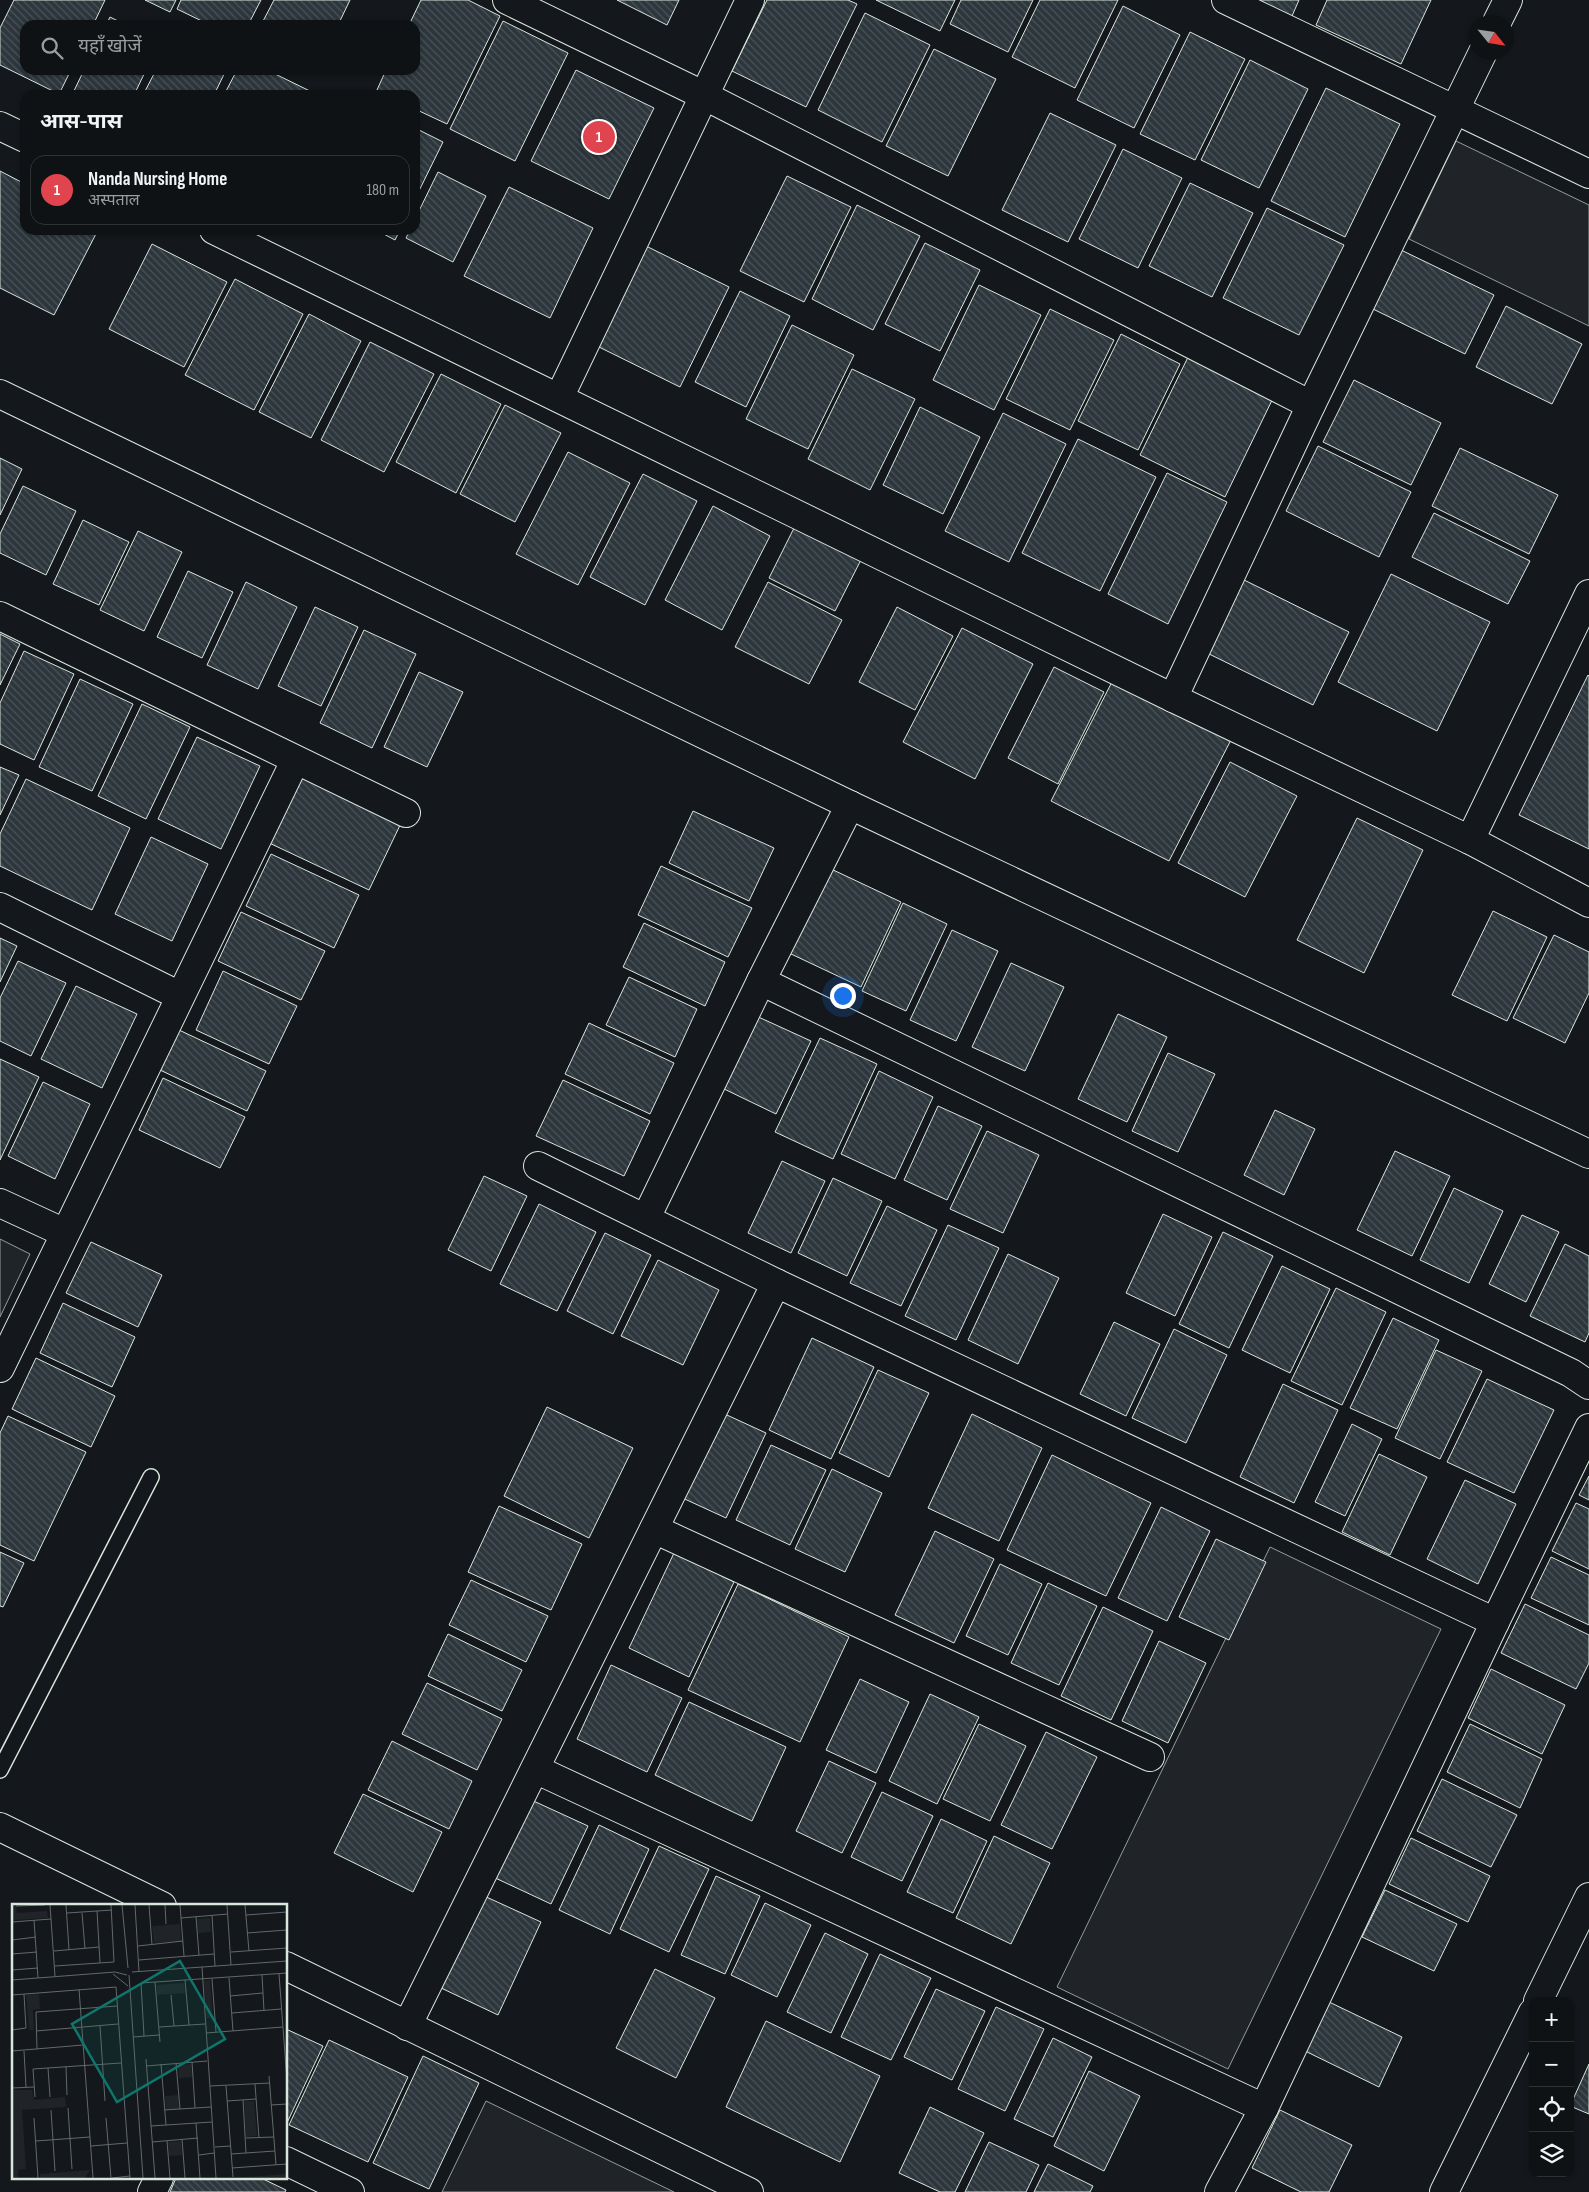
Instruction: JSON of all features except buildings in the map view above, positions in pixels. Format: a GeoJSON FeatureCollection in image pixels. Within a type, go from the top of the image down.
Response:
{"type":"FeatureCollection","features":[{"type":"Feature","properties":{"kind":"street"},"geometry":{"type":"LineString","coordinates":[[508,0],[704,96],[1311,405]]}},
{"type":"Feature","properties":{"kind":"street"},"geometry":{"type":"LineString","coordinates":[[560,398],[750,0]]}},
{"type":"Feature","properties":{"kind":"street"},"geometry":{"type":"LineString","coordinates":[[1226,0],[1589,174]]}},
{"type":"Feature","properties":{"kind":"street"},"geometry":{"type":"LineString","coordinates":[[1500,15],[1508,0]]}},
{"type":"Feature","properties":{"kind":"street"},"geometry":{"type":"LineString","coordinates":[[1173,698],[1311,405],[1479,60]]}},
{"type":"Feature","properties":{"kind":"street"},"geometry":{"type":"LineString","coordinates":[[0,126],[20,136]]}},
{"type":"Feature","properties":{"kind":"street"},"geometry":{"type":"LineString","coordinates":[[224,235],[1173,698],[1470,840],[1589,903]]}},
{"type":"Feature","properties":{"kind":"street"},"geometry":{"type":"LineString","coordinates":[[0,394],[850,805],[1589,1154]]}},
{"type":"Feature","properties":{"kind":"street"},"geometry":{"type":"LineString","coordinates":[[1470,840],[1589,594]]}},
{"type":"Feature","properties":{"kind":"street"},"geometry":{"type":"LineString","coordinates":[[0,616],[294,761],[406,813]]}},
{"type":"Feature","properties":{"kind":"street"},"geometry":{"type":"LineString","coordinates":[[0,1368],[294,761]]}},
{"type":"Feature","properties":{"kind":"street"},"geometry":{"type":"LineString","coordinates":[[646,1218],[761,981],[850,805]]}},
{"type":"Feature","properties":{"kind":"street"},"geometry":{"type":"LineString","coordinates":[[0,907],[180,996]]}},
{"type":"Feature","properties":{"kind":"street"},"geometry":{"type":"LineString","coordinates":[[761,981],[1571,1373],[1589,1385]]}},
{"type":"Feature","properties":{"kind":"street"},"geometry":{"type":"LineString","coordinates":[[538,1166],[776,1284],[1495,1622]]}},
{"type":"Feature","properties":{"kind":"street"},"geometry":{"type":"LineString","coordinates":[[0,1203],[65,1233]]}},
{"type":"Feature","properties":{"kind":"street"},"geometry":{"type":"LineString","coordinates":[[407,2026],[776,1284]]}},
{"type":"Feature","properties":{"kind":"street"},"geometry":{"type":"LineString","coordinates":[[1220,2192],[1264,2108],[1589,1428]]}},
{"type":"Feature","properties":{"kind":"street"},"geometry":{"type":"LineString","coordinates":[[654,1530],[1150,1757]]}},
{"type":"Feature","properties":{"kind":"street"},"geometry":{"type":"LineString","coordinates":[[535,1769],[1264,2108]]}},
{"type":"Feature","properties":{"kind":"street"},"geometry":{"type":"LineString","coordinates":[[0,1827],[158,1904]]}},
{"type":"Feature","properties":{"kind":"street"},"geometry":{"type":"LineString","coordinates":[[1540,1997],[1589,1897]]}},
{"type":"Feature","properties":{"kind":"street"},"geometry":{"type":"LineString","coordinates":[[288,1967],[749,2192]]}},
{"type":"Feature","properties":{"kind":"street"},"geometry":{"type":"LineString","coordinates":[[1444,2192],[1529,2020]]}},
{"type":"Feature","properties":{"kind":"street"},"geometry":{"type":"LineString","coordinates":[[288,2162],[350,2192]]}},
{"type":"Feature","properties":{"kind":"street"},"geometry":{"type":"LineString","coordinates":[[152,2192],[158,2180]]}},
{"type":"Feature","properties":{"kind":"lane"},"geometry":{"type":"LineString","coordinates":[[0,1770],[151,1477]]}},
{"type":"Feature","properties":{"kind":"shaded area"},"geometry":{"type":"Polygon","coordinates":[[[1456,141],[1589,205],[1589,326],[1409,239],[1456,141]]]}},
{"type":"Feature","properties":{"kind":"shaded area"},"geometry":{"type":"Polygon","coordinates":[[[0,1239],[30,1254],[0,1317],[0,1239]]]}},
{"type":"Feature","properties":{"kind":"shaded area"},"geometry":{"type":"Polygon","coordinates":[[[1270,1547],[1441,1629],[1228,2069],[1057,1987],[1270,1547]]]}},
{"type":"Feature","properties":{"kind":"shaded area"},"geometry":{"type":"Polygon","coordinates":[[[486,2101],[674,2192],[442,2192],[486,2101]]]}},
{"type":"Feature","properties":{"kind":"place","name":"Nanda Nursing Home"},"geometry":{"type":"Point","coordinates":[599,137]}}]}
